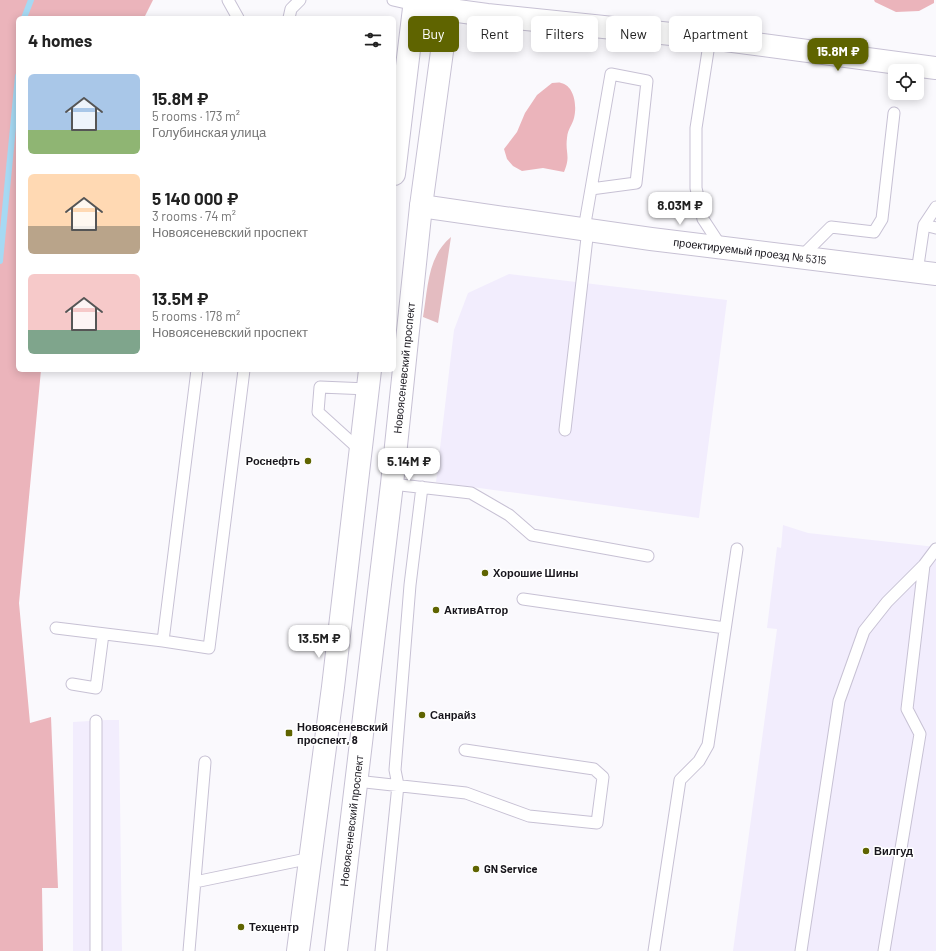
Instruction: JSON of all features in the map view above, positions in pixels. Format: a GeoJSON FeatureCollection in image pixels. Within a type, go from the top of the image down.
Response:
{"type":"FeatureCollection","features":[{"type":"Feature","properties":{"kind":"main road"},"geometry":{"type":"LineString","coordinates":[[396,158],[415,3],[448,5],[487,15],[669,34]]}},
{"type":"Feature","properties":{"kind":"main road","name":"Новоясеневский проспект"},"geometry":{"type":"LineString","coordinates":[[336,951],[392,484],[421,206],[448,5]]}},
{"type":"Feature","properties":{"kind":"main road"},"geometry":{"type":"LineString","coordinates":[[762,45],[936,68]]}},
{"type":"Feature","properties":{"kind":"main road","name":"проектируемый проезд № 5315"},"geometry":{"type":"LineString","coordinates":[[421,206],[651,239],[927,273]]}},
{"type":"Feature","properties":{"kind":"main road"},"geometry":{"type":"LineString","coordinates":[[298,951],[334,679],[369,380]]}},
{"type":"Feature","properties":{"kind":"lane"},"geometry":{"type":"LineString","coordinates":[[227,0],[237,16]]}},
{"type":"Feature","properties":{"kind":"lane"},"geometry":{"type":"LineString","coordinates":[[393,0],[415,3]]}},
{"type":"Feature","properties":{"kind":"lane"},"geometry":{"type":"LineString","coordinates":[[289,16],[290,8],[296,1]]}},
{"type":"Feature","properties":{"kind":"lane"},"geometry":{"type":"LineString","coordinates":[[708,52],[696,128],[696,188],[703,219],[722,248]]}},
{"type":"Feature","properties":{"kind":"lane"},"geometry":{"type":"LineString","coordinates":[[565,430],[591,189],[611,74],[647,81],[636,183],[591,189]]}},
{"type":"Feature","properties":{"kind":"lane"},"geometry":{"type":"LineString","coordinates":[[801,258],[831,227],[874,232],[882,219],[894,114]]}},
{"type":"Feature","properties":{"kind":"lane"},"geometry":{"type":"LineString","coordinates":[[927,273],[924,225],[936,207]]}},
{"type":"Feature","properties":{"kind":"lane"},"geometry":{"type":"LineString","coordinates":[[924,225],[936,228]]}},
{"type":"Feature","properties":{"kind":"lane"},"geometry":{"type":"LineString","coordinates":[[163,641],[197,372]]}},
{"type":"Feature","properties":{"kind":"lane"},"geometry":{"type":"LineString","coordinates":[[56,628],[209,648],[244,372]]}},
{"type":"Feature","properties":{"kind":"lane"},"geometry":{"type":"LineString","coordinates":[[360,451],[318,412],[320,387],[369,380]]}},
{"type":"Feature","properties":{"kind":"lane"},"geometry":{"type":"LineString","coordinates":[[392,484],[471,492],[509,515],[532,535],[648,556]]}},
{"type":"Feature","properties":{"kind":"lane"},"geometry":{"type":"LineString","coordinates":[[381,951],[398,785],[395,770],[407,616],[422,487]]}},
{"type":"Feature","properties":{"kind":"lane"},"geometry":{"type":"LineString","coordinates":[[801,951],[839,701],[864,631],[887,602],[924,565],[936,549]]}},
{"type":"Feature","properties":{"kind":"lane"},"geometry":{"type":"LineString","coordinates":[[654,951],[680,780],[699,761],[708,745],[737,550]]}},
{"type":"Feature","properties":{"kind":"lane"},"geometry":{"type":"LineString","coordinates":[[884,951],[920,734],[907,709],[924,565]]}},
{"type":"Feature","properties":{"kind":"lane"},"geometry":{"type":"LineString","coordinates":[[523,599],[725,628]]}},
{"type":"Feature","properties":{"kind":"lane"},"geometry":{"type":"LineString","coordinates":[[72,684],[96,688],[102,634]]}},
{"type":"Feature","properties":{"kind":"lane"},"geometry":{"type":"LineString","coordinates":[[96,721],[96,951]]}},
{"type":"Feature","properties":{"kind":"lane"},"geometry":{"type":"LineString","coordinates":[[356,781],[466,793],[529,816],[597,823],[603,778],[594,769],[465,750]]}},
{"type":"Feature","properties":{"kind":"lane"},"geometry":{"type":"LineString","coordinates":[[189,951],[205,762]]}},
{"type":"Feature","properties":{"kind":"lane"},"geometry":{"type":"LineString","coordinates":[[195,882],[310,858]]}},
{"type":"Feature","properties":{"kind":"shaded area"},"geometry":{"type":"Polygon","coordinates":[[[0,0],[153,0],[145,16],[16,16],[16,372],[41,372],[19,603],[30,723],[51,717],[58,888],[42,888],[43,951],[0,951],[0,0]]]}},
{"type":"Feature","properties":{"kind":"shaded area"},"geometry":{"type":"Polygon","coordinates":[[[874,0],[934,0],[934,3],[919,11],[896,12],[875,2],[874,0]]]}},
{"type":"Feature","properties":{"kind":"shaded area"},"geometry":{"type":"Polygon","coordinates":[[[552,83],[566,85],[572,92],[575,103],[574,118],[567,138],[566,167],[564,172],[543,168],[522,171],[513,166],[507,159],[504,149],[517,132],[525,113],[537,95],[552,83]]]}},
{"type":"Feature","properties":{"kind":"shaded area"},"geometry":{"type":"Polygon","coordinates":[[[451,237],[438,323],[423,317],[433,264],[443,245],[451,237]]]}},
{"type":"Feature","properties":{"kind":"shaded area"},"geometry":{"type":"Polygon","coordinates":[[[509,274],[727,300],[699,518],[436,482],[454,330],[468,293],[509,274]]]}},
{"type":"Feature","properties":{"kind":"shaded area"},"geometry":{"type":"Polygon","coordinates":[[[783,525],[808,533],[936,547],[936,951],[733,951],[777,629],[767,628],[777,547],[781,548],[783,525]]]}},
{"type":"Feature","properties":{"kind":"shaded area"},"geometry":{"type":"Polygon","coordinates":[[[119,720],[122,951],[73,951],[73,722],[119,720]]]}},
{"type":"Feature","properties":{"kind":"waterway"},"geometry":{"type":"LineString","coordinates":[[25,16],[31,0]]}},
{"type":"Feature","properties":{"kind":"waterway"},"geometry":{"type":"LineString","coordinates":[[0,261],[16,97]]}},
{"type":"Feature","properties":{"kind":"place","name":"Роснефть"},"geometry":{"type":"Point","coordinates":[308,461]}},
{"type":"Feature","properties":{"kind":"place","name":"Хорошие Шины"},"geometry":{"type":"Point","coordinates":[485,573]}},
{"type":"Feature","properties":{"kind":"place","name":"АктивАттор"},"geometry":{"type":"Point","coordinates":[436,610]}},
{"type":"Feature","properties":{"kind":"place","name":"Санрайз"},"geometry":{"type":"Point","coordinates":[422,715]}},
{"type":"Feature","properties":{"kind":"place","name":"Новоясеневский проспект, 8"},"geometry":{"type":"Point","coordinates":[289,733]}},
{"type":"Feature","properties":{"kind":"place","name":"Вилгуд"},"geometry":{"type":"Point","coordinates":[866,851]}},
{"type":"Feature","properties":{"kind":"place","name":"GN Service"},"geometry":{"type":"Point","coordinates":[476,869]}},
{"type":"Feature","properties":{"kind":"place","name":"Техцентр"},"geometry":{"type":"Point","coordinates":[241,927]}}]}
